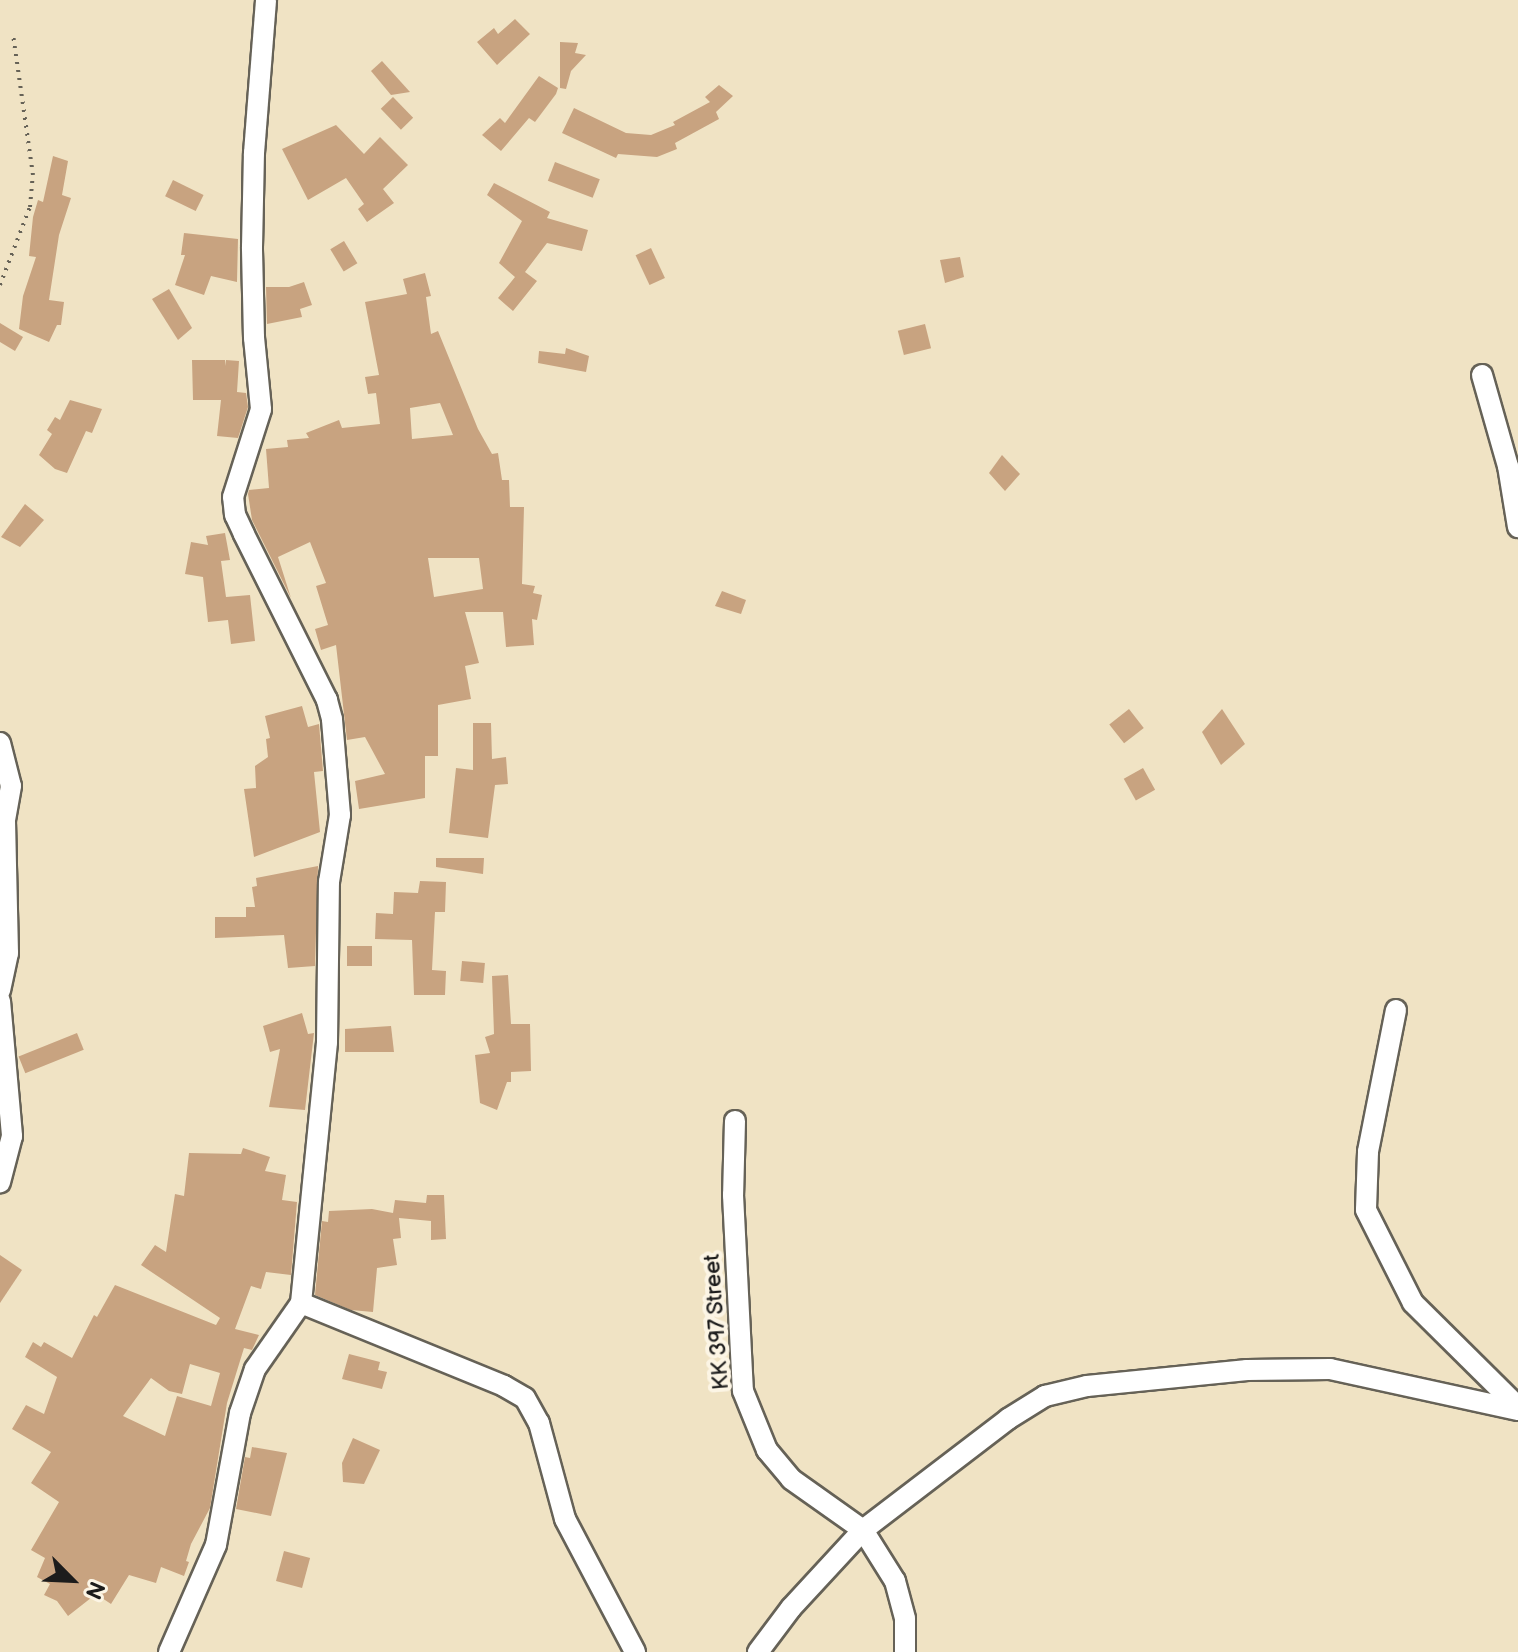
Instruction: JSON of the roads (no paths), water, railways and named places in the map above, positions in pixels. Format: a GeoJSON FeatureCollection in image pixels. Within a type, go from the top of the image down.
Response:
{"type":"FeatureCollection","features":[{"type":"Feature","properties":{"kind":"street"},"geometry":{"type":"LineString","coordinates":[[169,1652],[216,1545],[240,1413],[255,1369],[301,1303],[327,1042],[329,882],[340,800],[336,746],[327,700],[235,515],[233,497],[261,409],[254,338],[252,247],[254,153],[266,0]]}},
{"type":"Feature","properties":{"kind":"street"},"geometry":{"type":"LineString","coordinates":[[1482,375],[1508,466],[1518,527]]}},
{"type":"Feature","properties":{"kind":"street"},"geometry":{"type":"LineString","coordinates":[[0,743],[11,786],[5,821],[8,953],[0,990]]}},
{"type":"Feature","properties":{"kind":"street"},"geometry":{"type":"LineString","coordinates":[[0,1001],[12,1136],[0,1182]]}},
{"type":"Feature","properties":{"kind":"street"},"geometry":{"type":"LineString","coordinates":[[1396,1010],[1368,1152],[1366,1210],[1413,1303],[1518,1409]]}},
{"type":"Feature","properties":{"kind":"street","name":"KK 397 Street"},"geometry":{"type":"LineString","coordinates":[[735,1121],[733,1195],[743,1391],[767,1450],[791,1479],[863,1530],[895,1581],[905,1619],[905,1652]]}},
{"type":"Feature","properties":{"kind":"street"},"geometry":{"type":"LineString","coordinates":[[301,1303],[504,1386],[525,1398],[539,1423],[565,1519],[635,1652]]}},
{"type":"Feature","properties":{"kind":"street"},"geometry":{"type":"LineString","coordinates":[[758,1652],[791,1608],[863,1530],[1008,1419],[1045,1396],[1087,1386],[1247,1370],[1330,1369],[1518,1409]]}}]}
